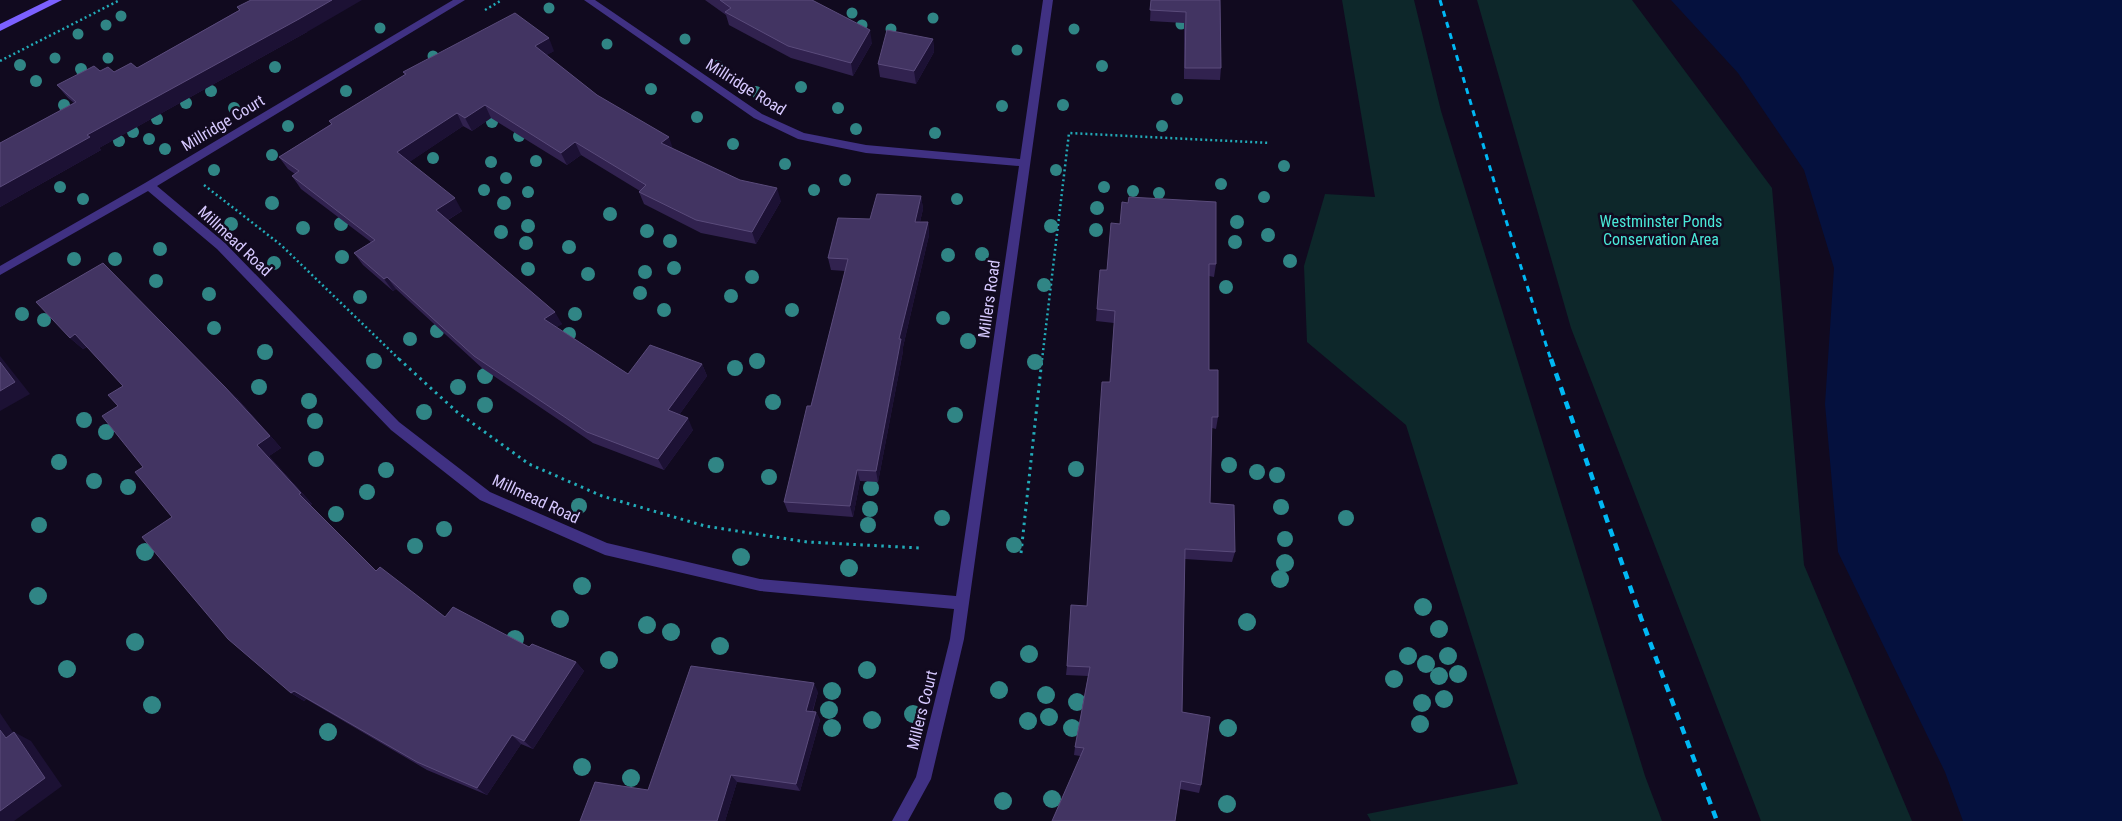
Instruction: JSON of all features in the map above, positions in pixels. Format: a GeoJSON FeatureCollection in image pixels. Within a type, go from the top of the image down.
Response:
{"type":"FeatureCollection","features":[{"type":"Feature","properties":{"kind":"main road"},"geometry":{"type":"LineString","coordinates":[[0,28],[57,0]]}},
{"type":"Feature","properties":{"kind":"street","name":"Millridge Court"},"geometry":{"type":"LineString","coordinates":[[0,271],[149,186],[460,0]]}},
{"type":"Feature","properties":{"kind":"street","name":"Millridge Road"},"geometry":{"type":"LineString","coordinates":[[589,0],[758,116],[802,136],[866,149],[1025,163]]}},
{"type":"Feature","properties":{"kind":"street","name":"Millers Road"},"geometry":{"type":"LineString","coordinates":[[962,603],[1048,0]]}},
{"type":"Feature","properties":{"kind":"street","name":"Millmead Road"},"geometry":{"type":"LineString","coordinates":[[149,186],[221,246],[396,426],[486,496],[605,549],[760,585],[962,603]]}},
{"type":"Feature","properties":{"kind":"street","name":"Millers Court"},"geometry":{"type":"LineString","coordinates":[[900,821],[923,779],[957,639],[962,603]]}},
{"type":"Feature","properties":{"kind":"path"},"geometry":{"type":"LineString","coordinates":[[0,61],[120,0]]}},
{"type":"Feature","properties":{"kind":"path"},"geometry":{"type":"LineString","coordinates":[[476,15],[502,0]]}},
{"type":"Feature","properties":{"kind":"path"},"geometry":{"type":"LineString","coordinates":[[1021,553],[1069,133],[1270,143]]}},
{"type":"Feature","properties":{"kind":"path"},"geometry":{"type":"LineString","coordinates":[[198,180],[281,245],[456,412],[528,464],[602,496],[705,526],[807,542],[920,548]]}},
{"type":"Feature","properties":{"kind":"green space"},"geometry":{"type":"Polygon","coordinates":[[[1342,0],[1414,0],[1441,111],[1645,776],[1662,821],[1371,821],[1367,814],[1518,784],[1406,425],[1307,342],[1304,266],[1325,194],[1375,197],[1342,0]]]}},
{"type":"Feature","properties":{"kind":"green space","name":"Westminster Ponds Conservation Area"},"geometry":{"type":"Polygon","coordinates":[[[1477,0],[1632,0],[1772,188],[1804,565],[1912,821],[1761,821],[1571,328],[1477,0]]]}},
{"type":"Feature","properties":{"kind":"shaded area"},"geometry":{"type":"Polygon","coordinates":[[[1671,0],[2122,0],[2122,821],[1963,821],[1945,772],[1838,552],[1825,404],[1834,268],[1804,170],[1738,73],[1671,0]]]}},
{"type":"Feature","properties":{"kind":"building"},"geometry":{"type":"Polygon","coordinates":[[[251,0],[332,0],[87,135],[90,137],[0,187],[0,143],[76,102],[57,85],[94,66],[100,71],[108,67],[114,72],[131,63],[137,68],[240,10],[237,7],[251,0]]]}},
{"type":"Feature","properties":{"kind":"building"},"geometry":{"type":"Polygon","coordinates":[[[720,0],[812,0],[870,30],[851,63],[788,46],[725,12],[731,8],[720,0]]]}},
{"type":"Feature","properties":{"kind":"building"},"geometry":{"type":"Polygon","coordinates":[[[1151,0],[1220,0],[1221,68],[1185,68],[1186,12],[1150,10],[1151,0]]]}},
{"type":"Feature","properties":{"kind":"building"},"geometry":{"type":"Polygon","coordinates":[[[515,13],[549,38],[535,46],[597,95],[669,137],[661,143],[740,180],[777,188],[752,232],[696,220],[639,192],[646,185],[575,142],[561,153],[485,105],[465,118],[457,113],[397,152],[455,198],[436,210],[555,312],[544,319],[628,374],[650,345],[702,364],[668,410],[688,418],[658,459],[587,432],[474,356],[387,277],[384,279],[354,253],[375,240],[292,176],[299,171],[279,157],[332,124],[329,121],[406,74],[403,72],[515,13]]]}},
{"type":"Feature","properties":{"kind":"building"},"geometry":{"type":"Polygon","coordinates":[[[887,30],[933,39],[914,71],[878,64],[887,30]]]}},
{"type":"Feature","properties":{"kind":"building"},"geometry":{"type":"Polygon","coordinates":[[[877,194],[921,196],[915,222],[928,222],[899,339],[901,339],[876,471],[857,470],[850,506],[784,502],[807,406],[811,406],[848,259],[828,258],[838,218],[870,219],[877,194]]]}},
{"type":"Feature","properties":{"kind":"building"},"geometry":{"type":"Polygon","coordinates":[[[1129,197],[1216,202],[1216,264],[1209,264],[1209,370],[1218,370],[1218,417],[1212,417],[1210,503],[1234,505],[1235,552],[1185,549],[1182,712],[1210,717],[1201,785],[1181,781],[1175,821],[1052,821],[1084,748],[1075,747],[1090,667],[1067,666],[1071,605],[1087,606],[1102,382],[1110,382],[1115,311],[1097,309],[1100,270],[1107,270],[1111,223],[1120,224],[1122,202],[1128,203],[1129,197]]]}},
{"type":"Feature","properties":{"kind":"building"},"geometry":{"type":"Polygon","coordinates":[[[103,263],[225,387],[270,436],[257,445],[301,493],[299,494],[376,571],[380,567],[445,617],[453,607],[529,647],[532,644],[576,662],[524,741],[512,735],[477,788],[417,762],[294,691],[291,693],[228,639],[142,537],[172,517],[135,472],[143,467],[102,416],[118,406],[108,395],[123,386],[75,334],[70,338],[36,302],[103,263]]]}},
{"type":"Feature","properties":{"kind":"building"},"geometry":{"type":"Polygon","coordinates":[[[0,362],[15,382],[0,391],[0,362]]]}},
{"type":"Feature","properties":{"kind":"building"},"geometry":{"type":"Polygon","coordinates":[[[691,666],[814,683],[806,711],[816,712],[796,784],[731,775],[717,821],[580,821],[595,782],[648,790],[691,666]]]}},
{"type":"Feature","properties":{"kind":"building"},"geometry":{"type":"Polygon","coordinates":[[[0,730],[6,738],[14,732],[45,778],[0,811],[0,730]]]}},
{"type":"Feature","properties":{"kind":"railway"},"geometry":{"type":"LineString","coordinates":[[1440,0],[1502,208],[1551,360]]}},
{"type":"Feature","properties":{"kind":"railway"},"geometry":{"type":"LineString","coordinates":[[1551,359],[1641,618],[1717,821]]}}]}
